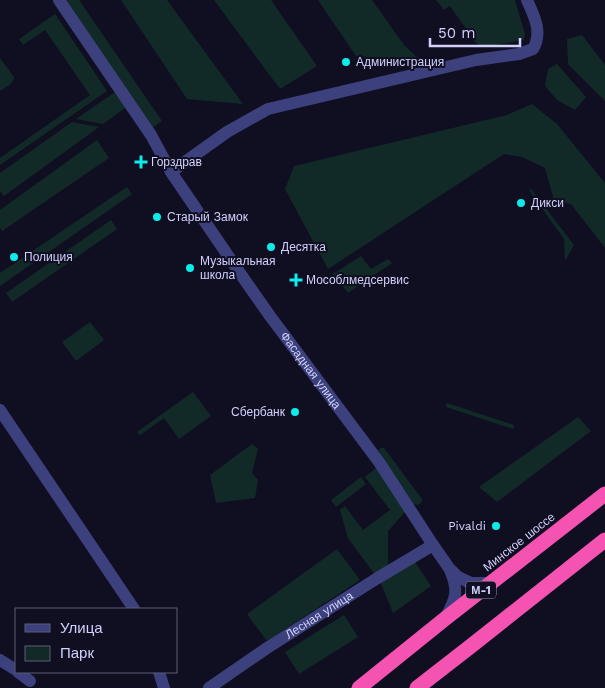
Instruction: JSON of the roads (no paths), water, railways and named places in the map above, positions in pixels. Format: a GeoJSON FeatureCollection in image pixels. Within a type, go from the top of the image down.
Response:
{"type":"FeatureCollection","features":[{"type":"Feature","properties":{"kind":"highway","name":"Минское шоссе"},"geometry":{"type":"LineString","coordinates":[[359,688],[605,494]]}},
{"type":"Feature","properties":{"kind":"highway"},"geometry":{"type":"LineString","coordinates":[[417,688],[605,540]]}},
{"type":"Feature","properties":{"kind":"street","name":"Фасадная улица"},"geometry":{"type":"LineString","coordinates":[[58,0],[151,136],[171,172],[270,316],[379,462],[449,568],[454,580],[456,593],[446,618]]}},
{"type":"Feature","properties":{"kind":"street"},"geometry":{"type":"LineString","coordinates":[[171,172],[227,132],[268,110],[476,60],[519,54],[533,49],[537,43],[538,31],[527,0]]}},
{"type":"Feature","properties":{"kind":"street"},"geometry":{"type":"LineString","coordinates":[[0,410],[133,608]]}},
{"type":"Feature","properties":{"kind":"street","name":"Лесная улица"},"geometry":{"type":"LineString","coordinates":[[209,688],[376,579],[433,545]]}},
{"type":"Feature","properties":{"kind":"street","name":"Фасадная улица"},"geometry":{"type":"LineString","coordinates":[[449,568],[458,576],[471,583],[491,583]]}},
{"type":"Feature","properties":{"kind":"street"},"geometry":{"type":"LineString","coordinates":[[0,660],[15,670]]}},
{"type":"Feature","properties":{"kind":"street"},"geometry":{"type":"LineString","coordinates":[[20,673],[30,681]]}},
{"type":"Feature","properties":{"kind":"street"},"geometry":{"type":"LineString","coordinates":[[159,673],[164,688]]}},
{"type":"Feature","properties":{"kind":"place","name":"Администрация"},"geometry":{"type":"Point","coordinates":[346,62]}},
{"type":"Feature","properties":{"kind":"place","name":"Горздрав"},"geometry":{"type":"Point","coordinates":[141,162]}},
{"type":"Feature","properties":{"kind":"place","name":"Дикси"},"geometry":{"type":"Point","coordinates":[521,203]}},
{"type":"Feature","properties":{"kind":"place","name":"Старый Замок"},"geometry":{"type":"Point","coordinates":[157,217]}},
{"type":"Feature","properties":{"kind":"place","name":"Десятка"},"geometry":{"type":"Point","coordinates":[271,247]}},
{"type":"Feature","properties":{"kind":"place","name":"Полиция"},"geometry":{"type":"Point","coordinates":[14,257]}},
{"type":"Feature","properties":{"kind":"place","name":"Музыкальная школа"},"geometry":{"type":"Point","coordinates":[190,268]}},
{"type":"Feature","properties":{"kind":"place","name":"Мособлмедсервис"},"geometry":{"type":"Point","coordinates":[296,280]}},
{"type":"Feature","properties":{"kind":"place","name":"Сбербанк"},"geometry":{"type":"Point","coordinates":[295,412]}},
{"type":"Feature","properties":{"kind":"place","name":"Pivaldi"},"geometry":{"type":"Point","coordinates":[496,526]}}]}
